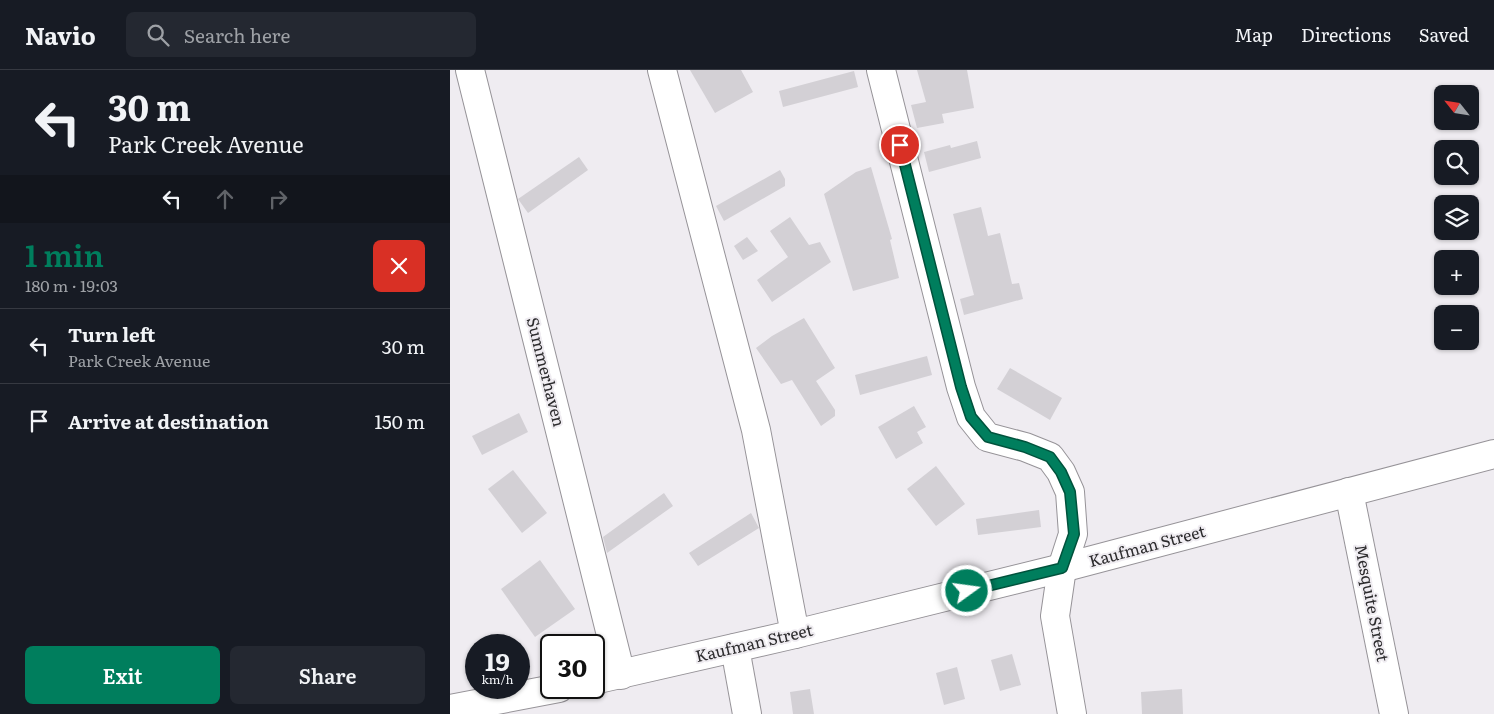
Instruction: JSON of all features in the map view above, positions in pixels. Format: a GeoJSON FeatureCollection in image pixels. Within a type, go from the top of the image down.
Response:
{"type":"FeatureCollection","features":[{"type":"Feature","properties":{"kind":"street","name":"Summerhaven"},"geometry":{"type":"LineString","coordinates":[[470,70],[622,674]]}},
{"type":"Feature","properties":{"kind":"street"},"geometry":{"type":"LineString","coordinates":[[662,70],[756,430],[795,634]]}},
{"type":"Feature","properties":{"kind":"street"},"geometry":{"type":"LineString","coordinates":[[881,70],[961,387],[971,417],[988,437],[1025,447],[1050,457],[1061,472],[1070,492],[1074,534],[1062,568],[1055,616],[1072,714]]}},
{"type":"Feature","properties":{"kind":"street","name":"Kaufman Street"},"geometry":{"type":"LineString","coordinates":[[605,678],[795,634],[1062,568],[1494,454]]}},
{"type":"Feature","properties":{"kind":"street","name":"Mesquite Street"},"geometry":{"type":"LineString","coordinates":[[1350,492],[1394,714]]}},
{"type":"Feature","properties":{"kind":"street"},"geometry":{"type":"LineString","coordinates":[[735,648],[747,714]]}},
{"type":"Feature","properties":{"kind":"street"},"geometry":{"type":"LineString","coordinates":[[450,709],[540,692]]}},
{"type":"Feature","properties":{"kind":"building"},"geometry":{"type":"Polygon","coordinates":[[[690,70],[741,70],[753,92],[715,113],[690,70]]]}},
{"type":"Feature","properties":{"kind":"building"},"geometry":{"type":"Polygon","coordinates":[[[917,70],[967,70],[974,108],[942,114],[944,123],[917,128],[911,105],[926,102],[917,70]]]}},
{"type":"Feature","properties":{"kind":"building"},"geometry":{"type":"Polygon","coordinates":[[[854,71],[858,87],[783,107],[779,91],[854,71]]]}},
{"type":"Feature","properties":{"kind":"building"},"geometry":{"type":"Polygon","coordinates":[[[977,141],[981,158],[929,172],[924,152],[950,145],[951,148],[977,141]]]}},
{"type":"Feature","properties":{"kind":"building"},"geometry":{"type":"Polygon","coordinates":[[[579,157],[588,170],[528,213],[518,199],[579,157]]]}},
{"type":"Feature","properties":{"kind":"building"},"geometry":{"type":"Polygon","coordinates":[[[871,167],[892,239],[890,240],[899,278],[853,291],[824,194],[856,172],[871,167]]]}},
{"type":"Feature","properties":{"kind":"building"},"geometry":{"type":"Polygon","coordinates":[[[780,170],[785,179],[785,186],[724,221],[716,206],[780,170]]]}},
{"type":"Feature","properties":{"kind":"building"},"geometry":{"type":"Polygon","coordinates":[[[981,207],[988,236],[1000,233],[1012,284],[1019,283],[1023,299],[964,315],[960,299],[974,295],[953,214],[981,207]]]}},
{"type":"Feature","properties":{"kind":"building"},"geometry":{"type":"Polygon","coordinates":[[[790,217],[809,245],[820,242],[831,262],[772,302],[757,280],[788,257],[770,231],[790,217]]]}},
{"type":"Feature","properties":{"kind":"building"},"geometry":{"type":"Polygon","coordinates":[[[747,237],[758,251],[743,260],[734,246],[747,237]]]}},
{"type":"Feature","properties":{"kind":"building"},"geometry":{"type":"Polygon","coordinates":[[[804,318],[835,368],[816,381],[835,410],[835,416],[821,426],[792,380],[781,384],[756,348],[772,336],[804,318]]]}},
{"type":"Feature","properties":{"kind":"building"},"geometry":{"type":"Polygon","coordinates":[[[927,356],[932,375],[860,395],[855,375],[927,356]]]}},
{"type":"Feature","properties":{"kind":"building"},"geometry":{"type":"Polygon","coordinates":[[[1010,368],[1062,398],[1050,420],[997,389],[1010,368]]]}},
{"type":"Feature","properties":{"kind":"building"},"geometry":{"type":"Polygon","coordinates":[[[914,406],[926,427],[917,432],[923,443],[896,459],[878,427],[914,406]]]}},
{"type":"Feature","properties":{"kind":"building"},"geometry":{"type":"Polygon","coordinates":[[[519,413],[528,432],[482,455],[472,436],[519,413]]]}},
{"type":"Feature","properties":{"kind":"building"},"geometry":{"type":"Polygon","coordinates":[[[936,466],[965,504],[936,526],[907,489],[936,466]]]}},
{"type":"Feature","properties":{"kind":"building"},"geometry":{"type":"Polygon","coordinates":[[[513,470],[547,513],[522,533],[488,489],[513,470]]]}},
{"type":"Feature","properties":{"kind":"building"},"geometry":{"type":"Polygon","coordinates":[[[664,493],[673,506],[607,553],[603,537],[664,493]]]}},
{"type":"Feature","properties":{"kind":"building"},"geometry":{"type":"Polygon","coordinates":[[[1039,510],[1041,527],[978,535],[976,519],[1039,510]]]}},
{"type":"Feature","properties":{"kind":"building"},"geometry":{"type":"Polygon","coordinates":[[[751,513],[759,528],[698,566],[689,553],[751,513]]]}},
{"type":"Feature","properties":{"kind":"building"},"geometry":{"type":"Polygon","coordinates":[[[540,560],[575,609],[535,637],[501,589],[540,560]]]}},
{"type":"Feature","properties":{"kind":"building"},"geometry":{"type":"Polygon","coordinates":[[[1012,654],[1021,685],[1000,691],[991,660],[1012,654]]]}},
{"type":"Feature","properties":{"kind":"building"},"geometry":{"type":"Polygon","coordinates":[[[957,667],[965,699],[944,705],[936,673],[957,667]]]}},
{"type":"Feature","properties":{"kind":"building"},"geometry":{"type":"Polygon","coordinates":[[[810,689],[814,714],[793,714],[790,692],[810,689]]]}},
{"type":"Feature","properties":{"kind":"building"},"geometry":{"type":"Polygon","coordinates":[[[1182,689],[1183,714],[1142,714],[1141,692],[1182,689]]]}},
{"type":"Feature","properties":{"kind":"route"},"geometry":{"type":"LineString","coordinates":[[900,145],[961,387],[971,417],[988,437],[1025,447],[1050,457],[1061,472],[1070,492],[1074,534],[1062,568],[967,591]]}}]}
